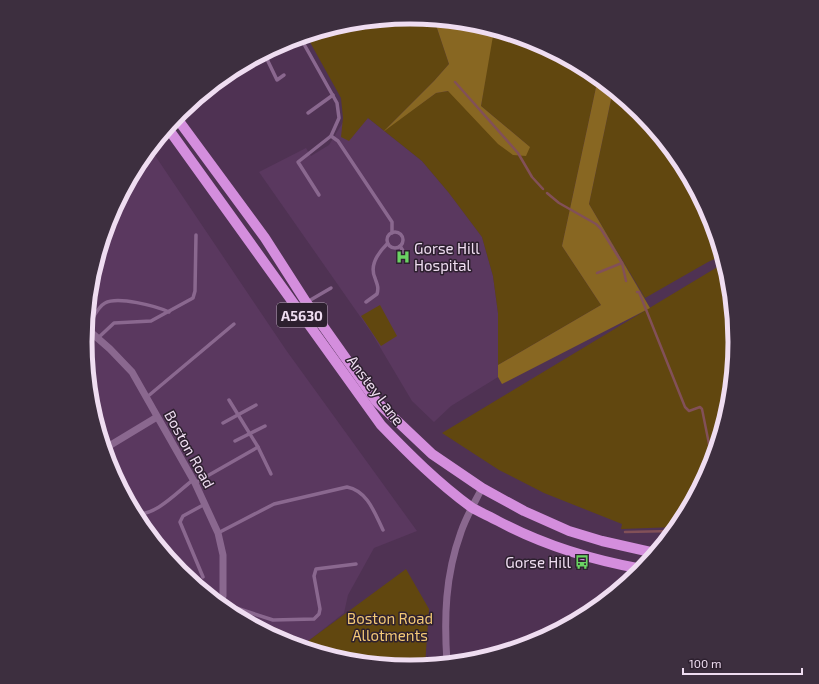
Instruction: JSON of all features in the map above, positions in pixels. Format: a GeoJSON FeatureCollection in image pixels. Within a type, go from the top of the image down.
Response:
{"type":"FeatureCollection","features":[{"type":"Feature","properties":{"kind":"main road","name":"A5630"},"geometry":{"type":"LineString","coordinates":[[180,122],[265,238],[306,302]]}},
{"type":"Feature","properties":{"kind":"main road","name":"Anstey Lane"},"geometry":{"type":"LineString","coordinates":[[170,132],[381,425],[417,462],[472,508],[545,543],[592,558],[634,567]]}},
{"type":"Feature","properties":{"kind":"main road","name":"Anstey Lane"},"geometry":{"type":"LineString","coordinates":[[306,302],[376,401],[432,454],[482,488],[524,512],[570,530],[631,549],[649,552]]}},
{"type":"Feature","properties":{"kind":"street","name":"Boston Road"},"geometry":{"type":"LineString","coordinates":[[92,333],[132,372],[194,481],[218,533],[223,554],[222,598]]}},
{"type":"Feature","properties":{"kind":"street"},"geometry":{"type":"LineString","coordinates":[[109,446],[157,417]]}},
{"type":"Feature","properties":{"kind":"street"},"geometry":{"type":"LineString","coordinates":[[447,657],[446,596],[453,557],[461,531],[482,488]]}},
{"type":"Feature","properties":{"kind":"lane"},"geometry":{"type":"LineString","coordinates":[[303,42],[337,103],[339,118],[331,136],[298,162],[319,195]]}},
{"type":"Feature","properties":{"kind":"lane"},"geometry":{"type":"LineString","coordinates":[[267,58],[277,80],[284,75]]}},
{"type":"Feature","properties":{"kind":"lane"},"geometry":{"type":"LineString","coordinates":[[308,112],[333,95]]}},
{"type":"Feature","properties":{"kind":"lane"},"geometry":{"type":"LineString","coordinates":[[331,136],[338,141],[392,222],[392,233],[387,239],[387,244],[374,262],[374,274],[378,285],[377,294],[366,302]]}},
{"type":"Feature","properties":{"kind":"lane"},"geometry":{"type":"LineString","coordinates":[[392,233],[398,233],[402,236],[402,243],[400,246]]}},
{"type":"Feature","properties":{"kind":"lane"},"geometry":{"type":"LineString","coordinates":[[98,338],[114,323],[146,323],[190,301],[195,296],[196,236]]}},
{"type":"Feature","properties":{"kind":"lane"},"geometry":{"type":"LineString","coordinates":[[387,244],[393,248],[400,246]]}},
{"type":"Feature","properties":{"kind":"lane"},"geometry":{"type":"LineString","coordinates":[[400,246],[408,259]]}},
{"type":"Feature","properties":{"kind":"lane"},"geometry":{"type":"LineString","coordinates":[[306,302],[331,288]]}},
{"type":"Feature","properties":{"kind":"lane"},"geometry":{"type":"LineString","coordinates":[[92,319],[102,305],[108,302],[147,303],[169,312]]}},
{"type":"Feature","properties":{"kind":"lane"},"geometry":{"type":"LineString","coordinates":[[147,397],[234,324]]}},
{"type":"Feature","properties":{"kind":"lane"},"geometry":{"type":"LineString","coordinates":[[229,400],[258,447],[271,474]]}},
{"type":"Feature","properties":{"kind":"lane"},"geometry":{"type":"LineString","coordinates":[[223,423],[256,405]]}},
{"type":"Feature","properties":{"kind":"lane"},"geometry":{"type":"LineString","coordinates":[[235,441],[265,426]]}},
{"type":"Feature","properties":{"kind":"lane"},"geometry":{"type":"LineString","coordinates":[[142,513],[156,509],[194,481],[258,447]]}},
{"type":"Feature","properties":{"kind":"lane"},"geometry":{"type":"LineString","coordinates":[[218,533],[274,504],[348,487],[358,490],[364,495],[383,530]]}},
{"type":"Feature","properties":{"kind":"lane"},"geometry":{"type":"LineString","coordinates":[[203,577],[180,522],[184,516],[205,504]]}},
{"type":"Feature","properties":{"kind":"lane"},"geometry":{"type":"LineString","coordinates":[[238,609],[273,620],[314,618],[320,614],[314,576],[316,569],[356,564]]}},
{"type":"Feature","properties":{"kind":"shaded area"},"geometry":{"type":"Polygon","coordinates":[[[436,26],[472,30],[493,35],[481,106],[530,147],[526,156],[513,155],[498,144],[448,91],[436,93],[383,132],[449,64],[436,26]]]}},
{"type":"Feature","properties":{"kind":"shaded area"},"geometry":{"type":"Polygon","coordinates":[[[596,85],[612,97],[589,204],[650,308],[502,384],[498,377],[498,365],[601,305],[562,246],[596,85]]]}},
{"type":"Feature","properties":{"kind":"shaded area","name":"Gorse Hill Hospital"},"geometry":{"type":"Polygon","coordinates":[[[351,109],[368,118],[422,161],[449,193],[482,237],[493,276],[498,313],[498,377],[451,406],[434,422],[412,401],[371,332],[259,172],[306,148],[311,156],[329,145],[351,109]]]}},
{"type":"Feature","properties":{"kind":"shaded area"},"geometry":{"type":"Polygon","coordinates":[[[153,153],[286,350],[417,531],[374,548],[348,595],[344,613],[307,642],[248,616],[216,594],[185,567],[170,552],[145,519],[124,483],[108,444],[102,424],[94,384],[92,363],[92,321],[94,300],[102,260],[116,220],[134,183],[153,153]]]}},
{"type":"Feature","properties":{"kind":"shaded area"},"geometry":{"type":"Polygon","coordinates":[[[248,616],[307,642],[288,636],[248,616]]]}},
{"type":"Feature","properties":{"kind":"green space"},"geometry":{"type":"Polygon","coordinates":[[[410,24],[436,26],[449,64],[386,129],[436,93],[448,91],[530,147],[481,106],[492,35],[531,48],[550,57],[596,85],[562,246],[601,305],[498,365],[498,313],[493,276],[482,237],[449,193],[422,161],[368,118],[349,141],[341,137],[343,118],[341,98],[309,40],[347,30],[389,25],[410,24]]]}},
{"type":"Feature","properties":{"kind":"green space"},"geometry":{"type":"Polygon","coordinates":[[[612,97],[649,132],[674,165],[695,201],[711,240],[716,258],[645,298],[589,204],[612,97]]]}},
{"type":"Feature","properties":{"kind":"green space"},"geometry":{"type":"Polygon","coordinates":[[[718,266],[725,300],[727,321],[728,342],[725,384],[717,424],[711,444],[695,483],[668,527],[621,529],[622,524],[544,493],[499,470],[442,433],[718,266]]]}},
{"type":"Feature","properties":{"kind":"green space"},"geometry":{"type":"Polygon","coordinates":[[[380,305],[397,336],[381,346],[361,316],[380,305]]]}},
{"type":"Feature","properties":{"kind":"green space","name":"Boston Road Allotments"},"geometry":{"type":"Polygon","coordinates":[[[406,569],[429,609],[425,659],[410,660],[368,657],[347,654],[306,643],[406,569]]]}},
{"type":"Feature","properties":{"kind":"waterway"},"geometry":{"type":"LineString","coordinates":[[455,82],[518,153],[532,177],[543,189]]}},
{"type":"Feature","properties":{"kind":"waterway"},"geometry":{"type":"LineString","coordinates":[[547,193],[559,203],[596,224],[601,229],[622,263],[626,281]]}},
{"type":"Feature","properties":{"kind":"waterway"},"geometry":{"type":"LineString","coordinates":[[597,273],[622,263]]}},
{"type":"Feature","properties":{"kind":"waterway"},"geometry":{"type":"LineString","coordinates":[[637,292],[639,292],[685,407],[689,411],[700,407],[702,409],[710,447]]}},
{"type":"Feature","properties":{"kind":"waterway"},"geometry":{"type":"LineString","coordinates":[[625,532],[665,531]]}},
{"type":"Feature","properties":{"kind":"place","name":"Gorse Hill Hospital"},"geometry":{"type":"Point","coordinates":[403,257]}},
{"type":"Feature","properties":{"kind":"place","name":"Gorse Hill"},"geometry":{"type":"Point","coordinates":[582,562]}}]}
